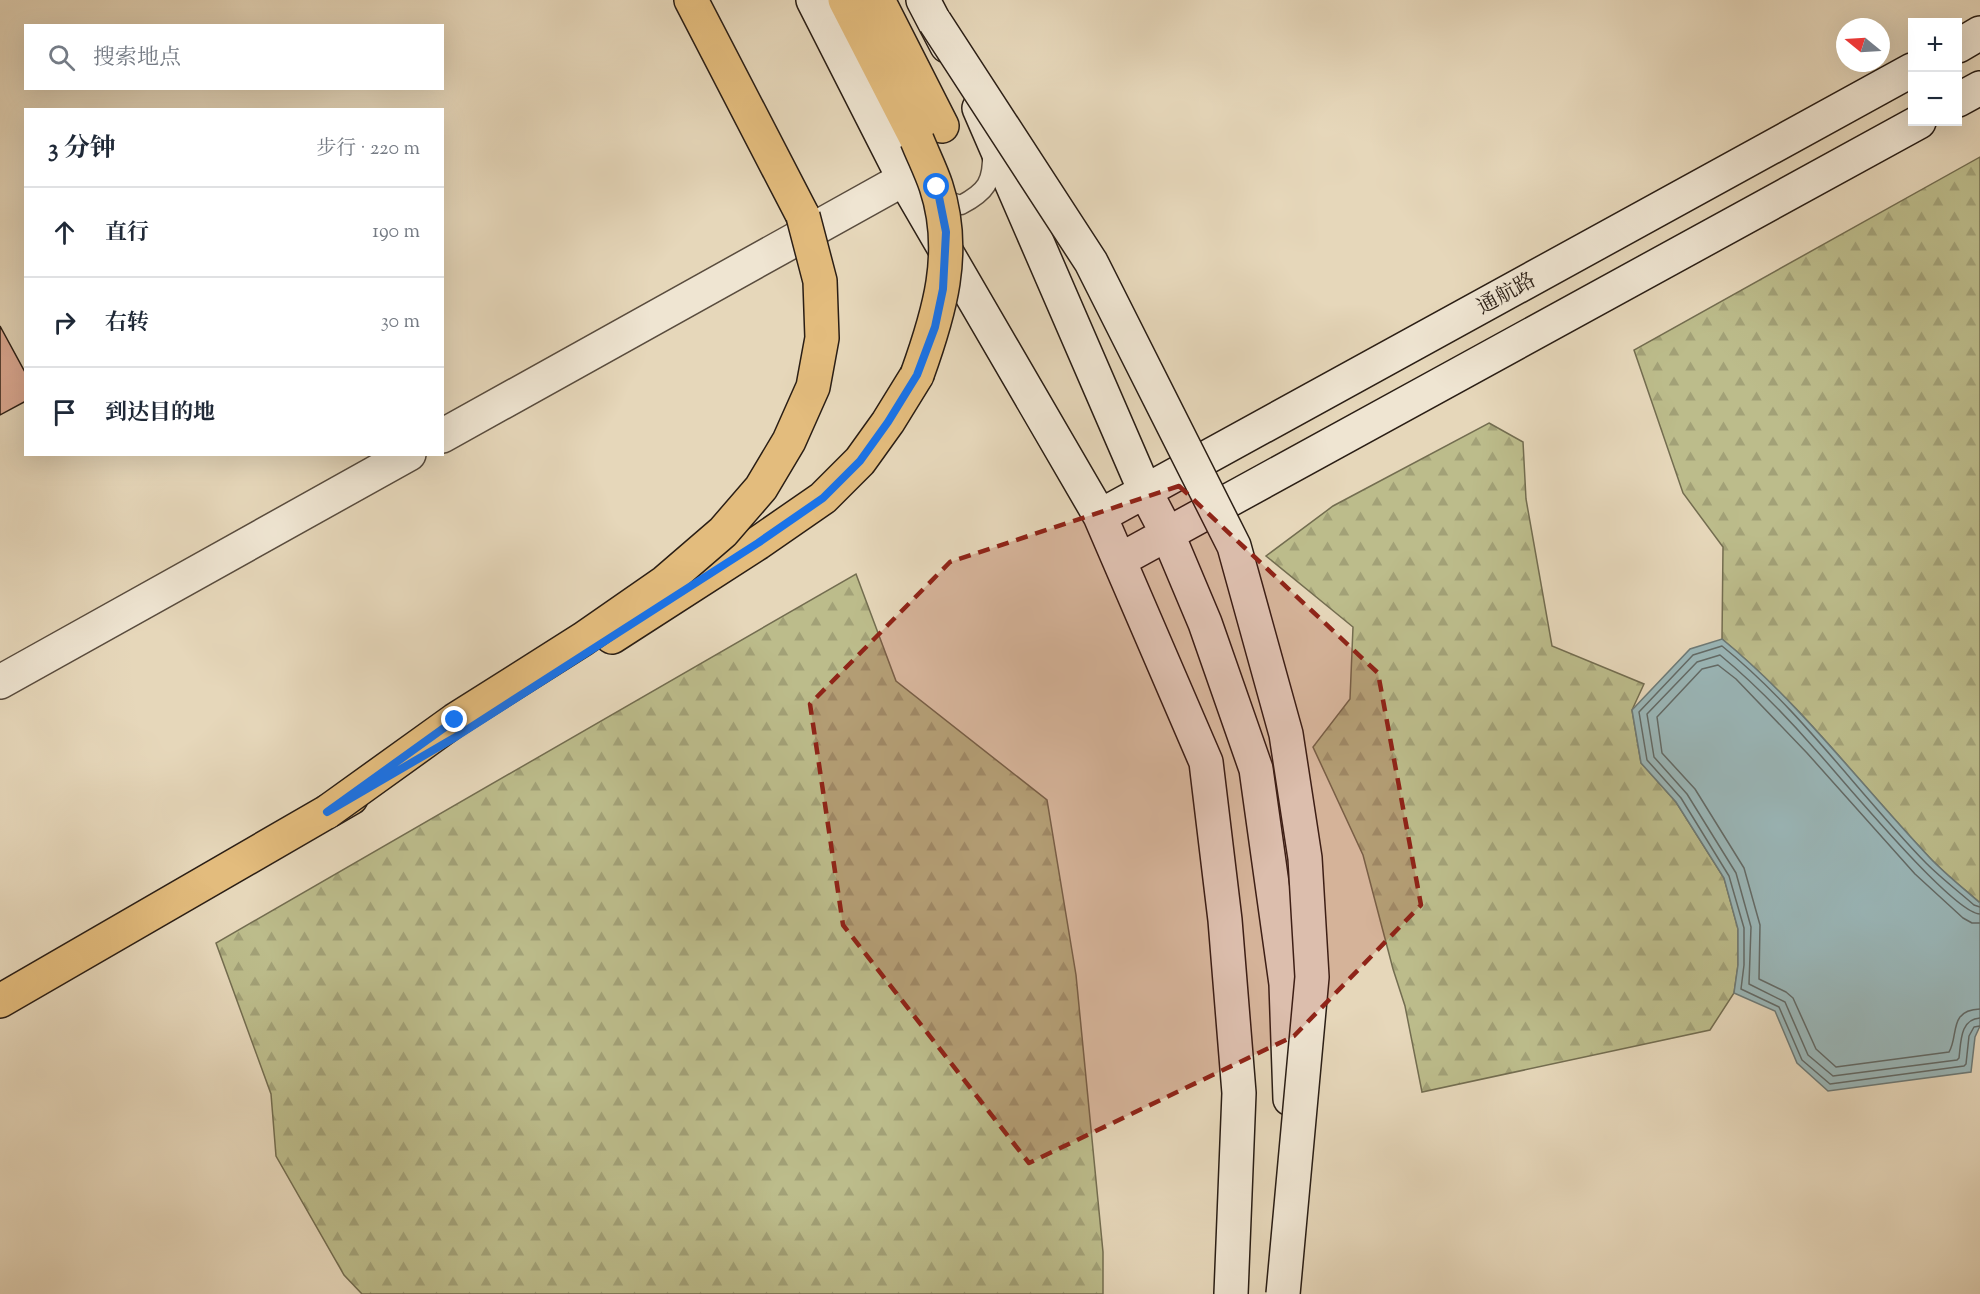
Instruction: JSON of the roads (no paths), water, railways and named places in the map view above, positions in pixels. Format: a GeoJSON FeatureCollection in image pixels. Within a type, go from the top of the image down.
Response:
{"type":"FeatureCollection","features":[{"type":"Feature","properties":{"kind":"main road"},"geometry":{"type":"LineString","coordinates":[[327,812],[455,720],[583,639],[665,582],[723,532],[761,488],[789,441],[813,387],[822,338],[820,281],[803,216],[692,0]]}},
{"type":"Feature","properties":{"kind":"main road"},"geometry":{"type":"LineString","coordinates":[[813,0],[904,179],[1100,516],[1206,762],[1225,920],[1239,1093],[1231,1294]]}},
{"type":"Feature","properties":{"kind":"main road"},"geometry":{"type":"LineString","coordinates":[[845,0],[929,133]]}},
{"type":"Feature","properties":{"kind":"main road"},"geometry":{"type":"LineString","coordinates":[[0,1002],[454,738],[758,543],[823,498],[860,461],[917,375],[935,327],[943,289],[946,232],[929,133],[878,0]]}},
{"type":"Feature","properties":{"kind":"main road"},"geometry":{"type":"LineString","coordinates":[[929,11],[987,123],[1145,491],[1168,535],[1205,623],[1256,769],[1286,984],[1297,1294]]}},
{"type":"Feature","properties":{"kind":"main road"},"geometry":{"type":"LineString","coordinates":[[929,11],[1091,262],[1234,546],[1286,734],[1305,858],[1312,977],[1283,1294]]}},
{"type":"Feature","properties":{"kind":"main road"},"geometry":{"type":"LineString","coordinates":[[1962,44],[1980,33]]}},
{"type":"Feature","properties":{"kind":"main road","name":"通航路"},"geometry":{"type":"LineString","coordinates":[[1100,516],[1908,72]]}},
{"type":"Feature","properties":{"kind":"main road"},"geometry":{"type":"LineString","coordinates":[[1962,98],[1980,88]]}},
{"type":"Feature","properties":{"kind":"main road"},"geometry":{"type":"LineString","coordinates":[[1120,560],[1912,126]]}},
{"type":"Feature","properties":{"kind":"main road"},"geometry":{"type":"LineString","coordinates":[[444,435],[904,179]]}},
{"type":"Feature","properties":{"kind":"main road"},"geometry":{"type":"LineString","coordinates":[[0,682],[405,456]]}},
{"type":"Feature","properties":{"kind":"lane"},"geometry":{"type":"LineString","coordinates":[[904,179],[950,204],[961,206],[974,198],[982,192],[990,180],[992,158],[987,123]]}},
{"type":"Feature","properties":{"kind":"water"},"geometry":{"type":"Polygon","coordinates":[[[1722,639],[1778,690],[1935,863],[1980,903],[1980,1026],[1975,1037],[1971,1072],[1828,1091],[1797,1063],[1775,1011],[1734,993],[1738,965],[1738,929],[1724,878],[1676,802],[1641,763],[1632,710],[1690,649],[1722,639]]]}}]}
